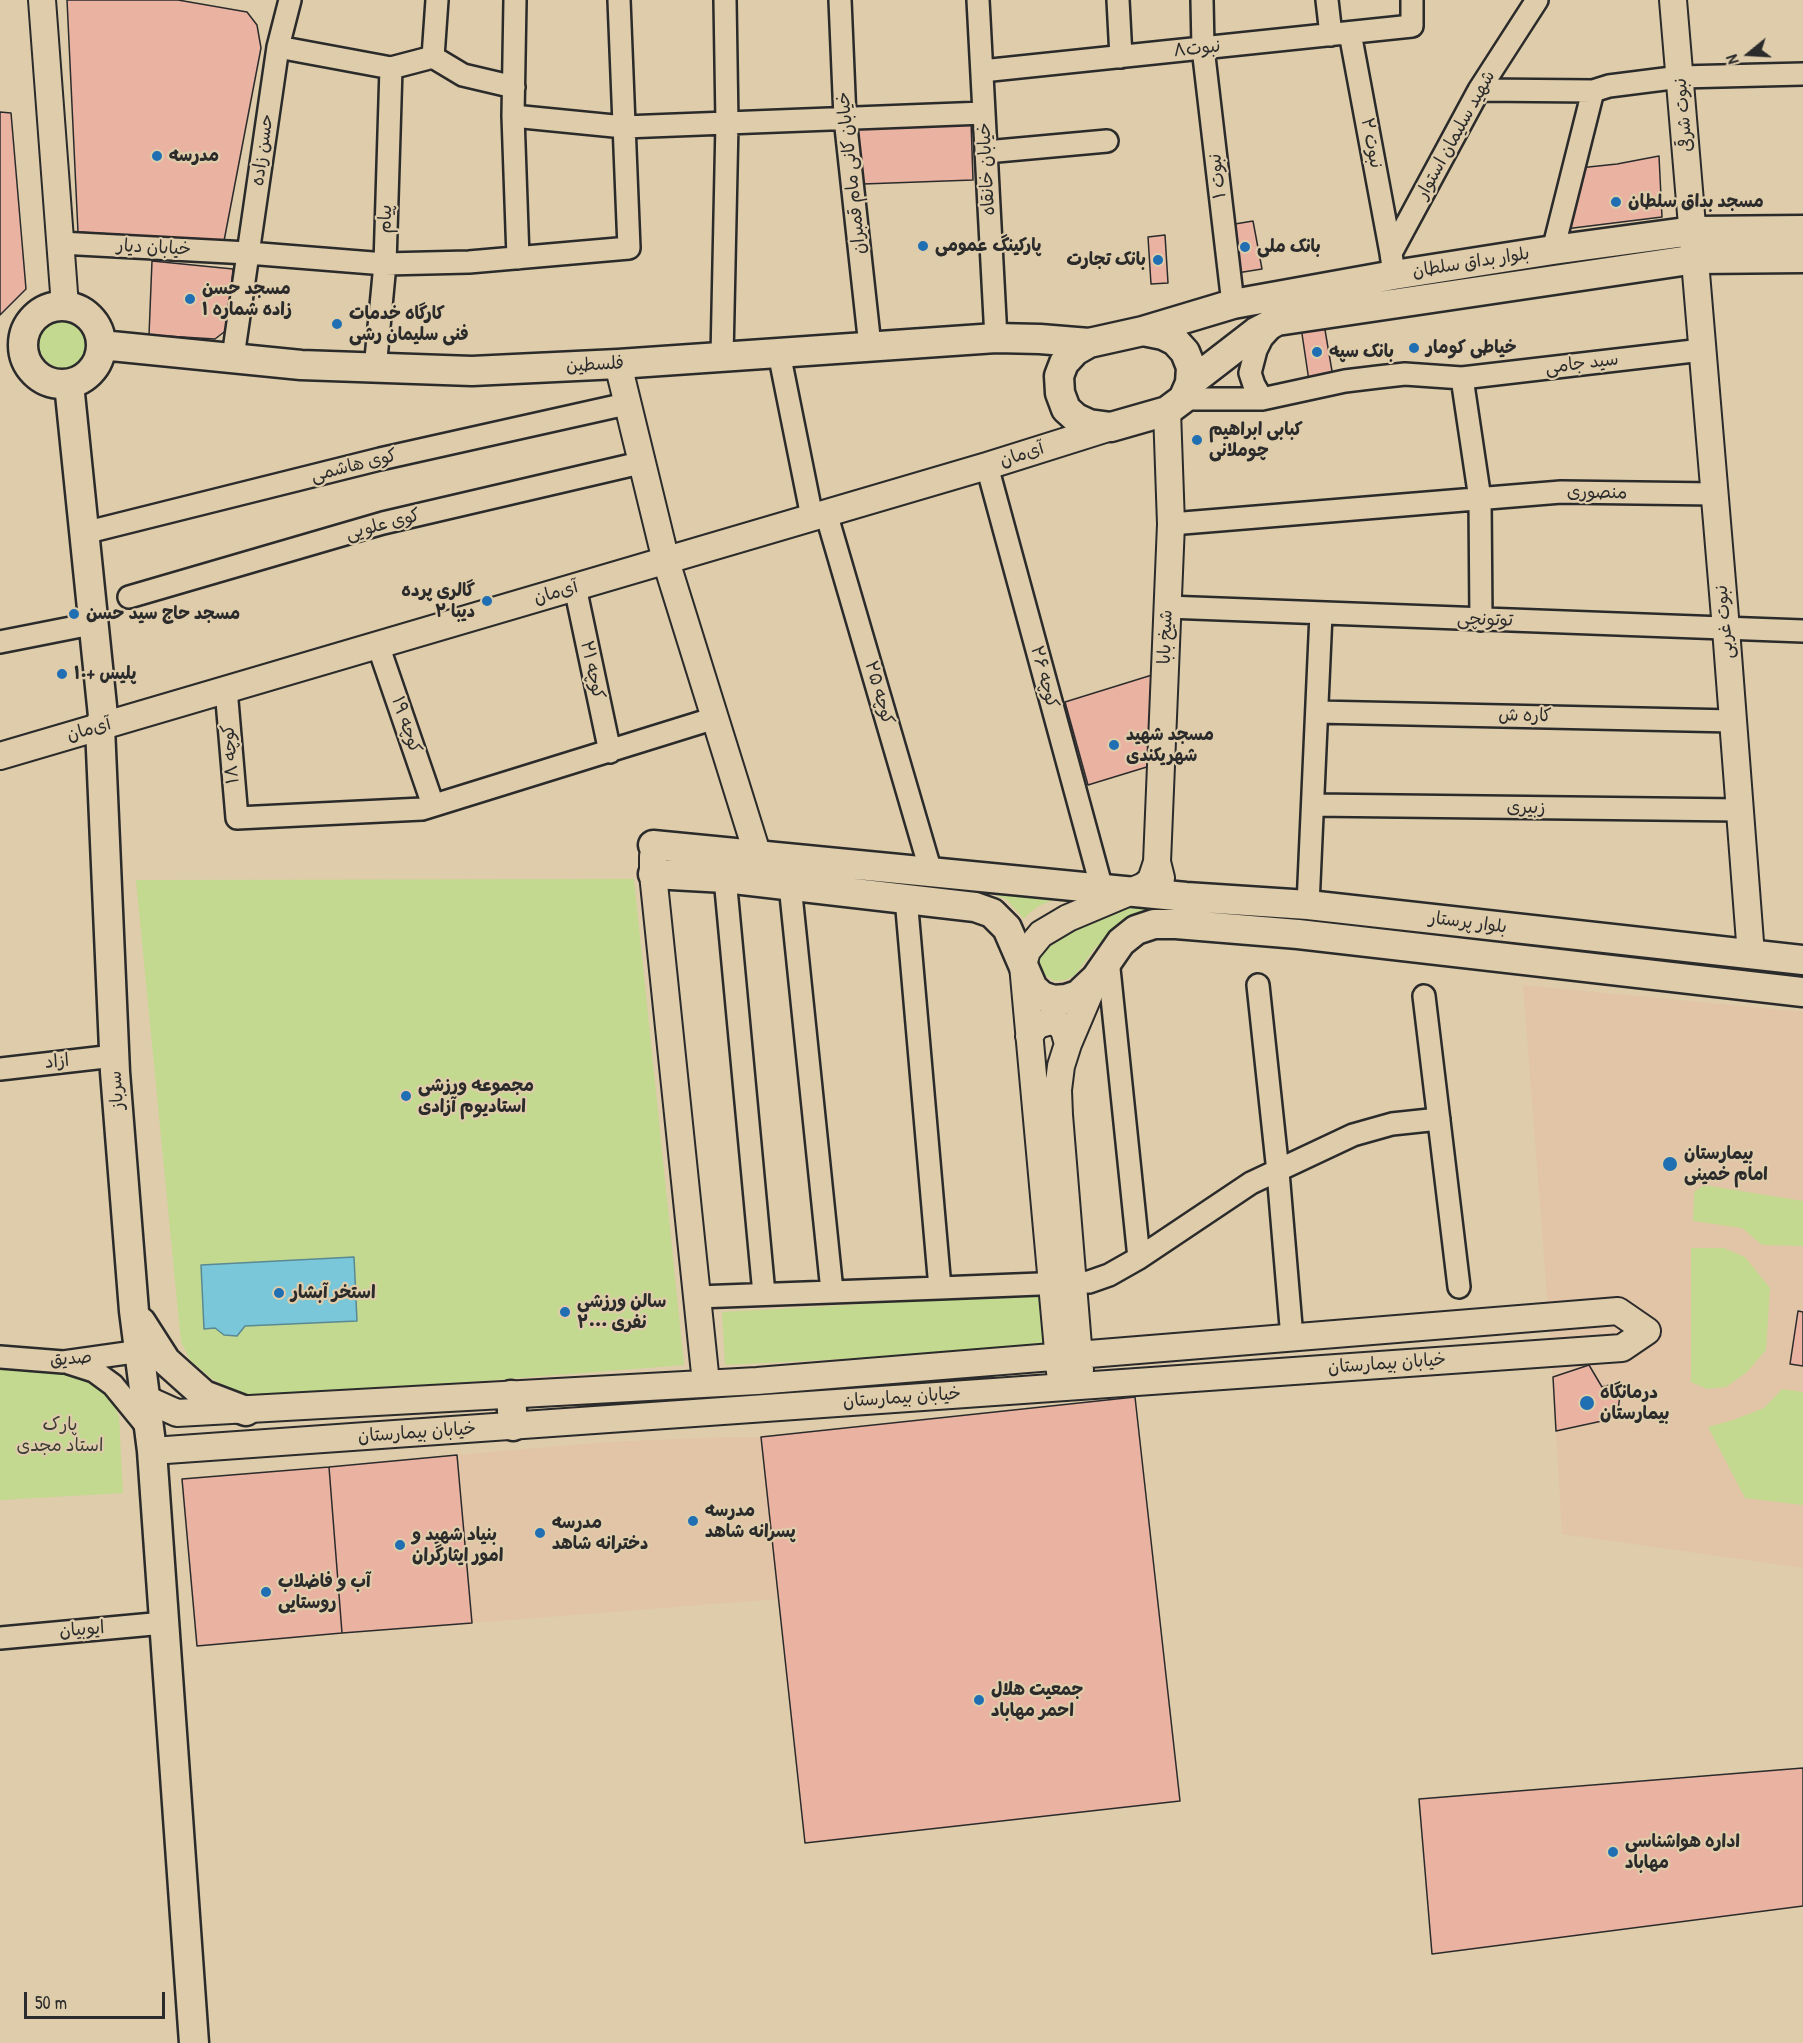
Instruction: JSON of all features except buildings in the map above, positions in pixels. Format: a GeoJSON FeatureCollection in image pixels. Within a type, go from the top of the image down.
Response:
{"type":"FeatureCollection","features":[{"type":"Feature","properties":{"kind":"main road","name":"بلوار بداق سلطان"},"geometry":{"type":"LineString","coordinates":[[1143,331],[1233,304],[1392,264],[1553,250],[1695,245],[1803,230]]}},
{"type":"Feature","properties":{"kind":"main road"},"geometry":{"type":"LineString","coordinates":[[1180,398],[1191,367],[1185,352],[1175,341],[1163,335],[1143,331],[1089,343],[1075,351],[1064,363],[1059,376],[1060,393],[1066,409],[1076,418],[1089,424],[1110,427],[1180,398],[1256,332],[1277,321],[1695,245],[1803,258]]}},
{"type":"Feature","properties":{"kind":"main road"},"geometry":{"type":"LineString","coordinates":[[53,306],[65,306],[76,308],[94,322],[101,345],[94,368],[85,377],[66,384],[50,382],[38,376],[29,367],[24,355],[11,342],[41,311],[53,306]]}},
{"type":"Feature","properties":{"kind":"main road","name":"فلسطین"},"geometry":{"type":"LineString","coordinates":[[101,345],[301,365],[472,371],[618,364],[996,338],[1089,343]]}},
{"type":"Feature","properties":{"kind":"main road"},"geometry":{"type":"LineString","coordinates":[[66,384],[103,716],[100,727]]}},
{"type":"Feature","properties":{"kind":"main road"},"geometry":{"type":"LineString","coordinates":[[66,384],[95,717],[100,727]]}},
{"type":"Feature","properties":{"kind":"main road","name":"سرباز"},"geometry":{"type":"LineString","coordinates":[[100,727],[114,1056],[134,1311],[151,1441],[194,2043]]}},
{"type":"Feature","properties":{"kind":"main road"},"geometry":{"type":"LineString","coordinates":[[653,845],[758,869],[790,885],[975,907],[992,913],[1007,928],[1033,988],[1042,996],[1053,1000],[1078,995],[1102,969],[1121,942],[1136,930],[1154,924],[1298,934],[1803,992]]}},
{"type":"Feature","properties":{"kind":"main road"},"geometry":{"type":"LineString","coordinates":[[653,874],[725,878],[758,869]]}},
{"type":"Feature","properties":{"kind":"main road","name":"بلوار پرستار"},"geometry":{"type":"LineString","coordinates":[[758,869],[931,872],[1186,897],[1308,905],[1803,960]]}},
{"type":"Feature","properties":{"kind":"main road","name":"نبوت غربی"},"geometry":{"type":"LineString","coordinates":[[1751,955],[1753,986]]}},
{"type":"Feature","properties":{"kind":"main road"},"geometry":{"type":"LineString","coordinates":[[134,1311],[166,1361],[183,1377],[204,1395],[246,1411]]}},
{"type":"Feature","properties":{"kind":"main road"},"geometry":{"type":"LineString","coordinates":[[511,1395],[513,1426]]}},
{"type":"Feature","properties":{"kind":"street"},"geometry":{"type":"LineString","coordinates":[[42,0],[65,306]]}},
{"type":"Feature","properties":{"kind":"street","name":"حسن زاده"},"geometry":{"type":"LineString","coordinates":[[232,357],[278,47],[290,0]]}},
{"type":"Feature","properties":{"kind":"street"},"geometry":{"type":"LineString","coordinates":[[433,57],[437,0]]}},
{"type":"Feature","properties":{"kind":"street"},"geometry":{"type":"LineString","coordinates":[[515,0],[513,116],[518,258]]}},
{"type":"Feature","properties":{"kind":"street"},"geometry":{"type":"LineString","coordinates":[[619,0],[624,127]]}},
{"type":"Feature","properties":{"kind":"street"},"geometry":{"type":"LineString","coordinates":[[722,357],[727,123],[725,0]]}},
{"type":"Feature","properties":{"kind":"street","name":"خیابان کانی مام قمبران"},"geometry":{"type":"LineString","coordinates":[[840,0],[845,118],[870,346]]}},
{"type":"Feature","properties":{"kind":"street","name":"خیابان خانقاه"},"geometry":{"type":"LineString","coordinates":[[978,0],[996,338]]}},
{"type":"Feature","properties":{"kind":"street"},"geometry":{"type":"LineString","coordinates":[[1118,0],[1121,57]]}},
{"type":"Feature","properties":{"kind":"street","name":"نبوت ۱"},"geometry":{"type":"LineString","coordinates":[[1202,0],[1203,48],[1233,304]]}},
{"type":"Feature","properties":{"kind":"street","name":"نبوت ۲"},"geometry":{"type":"LineString","coordinates":[[1327,0],[1340,34],[1392,264]]}},
{"type":"Feature","properties":{"kind":"street","name":"نبوت۸"},"geometry":{"type":"LineString","coordinates":[[982,71],[1412,26],[1412,0]]}},
{"type":"Feature","properties":{"kind":"street","name":"شهید سلیمان استوار"},"geometry":{"type":"LineString","coordinates":[[1392,264],[1479,90],[1537,0]]}},
{"type":"Feature","properties":{"kind":"street","name":"نبوت شرقی"},"geometry":{"type":"LineString","coordinates":[[1673,0],[1695,245]]}},
{"type":"Feature","properties":{"kind":"street"},"geometry":{"type":"LineString","coordinates":[[278,47],[391,68],[433,57],[463,75],[514,87]]}},
{"type":"Feature","properties":{"kind":"street","name":"پیام"},"geometry":{"type":"LineString","coordinates":[[375,369],[385,264],[391,68]]}},
{"type":"Feature","properties":{"kind":"street"},"geometry":{"type":"LineString","coordinates":[[1479,90],[1593,92],[1609,86],[1680,77],[1803,74]]}},
{"type":"Feature","properties":{"kind":"street"},"geometry":{"type":"LineString","coordinates":[[1553,250],[1593,92]]}},
{"type":"Feature","properties":{"kind":"street"},"geometry":{"type":"LineString","coordinates":[[513,116],[624,127],[984,113]]}},
{"type":"Feature","properties":{"kind":"street","name":"خیابان دیار"},"geometry":{"type":"LineString","coordinates":[[60,243],[248,253],[385,264],[469,262],[629,248],[624,127]]}},
{"type":"Feature","properties":{"kind":"street"},"geometry":{"type":"LineString","coordinates":[[986,152],[1107,141]]}},
{"type":"Feature","properties":{"kind":"street","name":"نبوت غربی"},"geometry":{"type":"LineString","coordinates":[[1695,245],[1751,955]]}},
{"type":"Feature","properties":{"kind":"street"},"geometry":{"type":"LineString","coordinates":[[1262,399],[1250,373],[1262,338],[1277,321]]}},
{"type":"Feature","properties":{"kind":"street","name":"سید جامی"},"geometry":{"type":"LineString","coordinates":[[1180,398],[1262,399],[1345,381],[1378,377],[1406,374],[1462,378],[1702,350]]}},
{"type":"Feature","properties":{"kind":"street","name":"کوچه ۲۵"},"geometry":{"type":"LineString","coordinates":[[779,353],[819,515],[931,872]]}},
{"type":"Feature","properties":{"kind":"street"},"geometry":{"type":"LineString","coordinates":[[618,364],[640,463],[666,561],[715,718],[758,869]]}},
{"type":"Feature","properties":{"kind":"street"},"geometry":{"type":"LineString","coordinates":[[1462,378],[1480,499],[1481,620]]}},
{"type":"Feature","properties":{"kind":"street","name":"شیخ بابا"},"geometry":{"type":"LineString","coordinates":[[1157,862],[1171,524],[1180,398]]}},
{"type":"Feature","properties":{"kind":"street","name":"کوی هاشمی"},"geometry":{"type":"LineString","coordinates":[[84,533],[390,456],[626,404]]}},
{"type":"Feature","properties":{"kind":"street","name":"آی‌مان"},"geometry":{"type":"LineString","coordinates":[[0,756],[987,466],[1110,427]]}},
{"type":"Feature","properties":{"kind":"street","name":"کوی علویی"},"geometry":{"type":"LineString","coordinates":[[129,597],[383,524],[640,463]]}},
{"type":"Feature","properties":{"kind":"street","name":"کوچه ۲۶"},"geometry":{"type":"LineString","coordinates":[[987,466],[1102,889]]}},
{"type":"Feature","properties":{"kind":"street","name":"منصوری"},"geometry":{"type":"LineString","coordinates":[[1171,524],[1561,492],[1715,495]]}},
{"type":"Feature","properties":{"kind":"street","name":"کوچه ۲۱"},"geometry":{"type":"LineString","coordinates":[[575,587],[610,752]]}},
{"type":"Feature","properties":{"kind":"street","name":"توتونچی"},"geometry":{"type":"LineString","coordinates":[[1167,607],[1803,631]]}},
{"type":"Feature","properties":{"kind":"street"},"geometry":{"type":"LineString","coordinates":[[1308,905],[1321,614]]}},
{"type":"Feature","properties":{"kind":"street"},"geometry":{"type":"LineString","coordinates":[[0,642],[86,625]]}},
{"type":"Feature","properties":{"kind":"street","name":"کوچه ۱۹"},"geometry":{"type":"LineString","coordinates":[[378,645],[433,805]]}},
{"type":"Feature","properties":{"kind":"street","name":"کوچه ۱۸"},"geometry":{"type":"LineString","coordinates":[[226,689],[237,818],[422,809],[433,805]]}},
{"type":"Feature","properties":{"kind":"street","name":"کاره ش"},"geometry":{"type":"LineString","coordinates":[[1317,712],[1733,721]]}},
{"type":"Feature","properties":{"kind":"street"},"geometry":{"type":"LineString","coordinates":[[433,805],[715,718]]}},
{"type":"Feature","properties":{"kind":"street","name":"زبیری"},"geometry":{"type":"LineString","coordinates":[[1313,805],[1740,810]]}},
{"type":"Feature","properties":{"kind":"street"},"geometry":{"type":"LineString","coordinates":[[653,845],[653,874],[706,1383]]}},
{"type":"Feature","properties":{"kind":"street"},"geometry":{"type":"LineString","coordinates":[[1071,1386],[1062,1284],[1029,1036],[1023,966],[1027,951],[1033,942],[1051,926],[1144,886],[1151,879],[1157,862]]}},
{"type":"Feature","properties":{"kind":"street"},"geometry":{"type":"LineString","coordinates":[[1157,862],[1161,881],[1171,891],[1186,897]]}},
{"type":"Feature","properties":{"kind":"street"},"geometry":{"type":"LineString","coordinates":[[725,878],[764,1294]]}},
{"type":"Feature","properties":{"kind":"street"},"geometry":{"type":"LineString","coordinates":[[790,885],[832,1291]]}},
{"type":"Feature","properties":{"kind":"street"},"geometry":{"type":"LineString","coordinates":[[906,898],[940,1288]]}},
{"type":"Feature","properties":{"kind":"street"},"geometry":{"type":"LineString","coordinates":[[1062,1284],[1058,1090],[1061,1066],[1068,1044],[1102,969]]}},
{"type":"Feature","properties":{"kind":"street"},"geometry":{"type":"LineString","coordinates":[[1102,969],[1139,1258]]}},
{"type":"Feature","properties":{"kind":"street"},"geometry":{"type":"LineString","coordinates":[[1258,985],[1278,1172],[1292,1338]]}},
{"type":"Feature","properties":{"kind":"street"},"geometry":{"type":"LineString","coordinates":[[1424,996],[1459,1287]]}},
{"type":"Feature","properties":{"kind":"street"},"geometry":{"type":"LineString","coordinates":[[1029,1036],[1037,1024],[1051,1021],[1059,1024],[1064,1030],[1068,1044]]}},
{"type":"Feature","properties":{"kind":"street","name":"ازاد"},"geometry":{"type":"LineString","coordinates":[[0,1069],[114,1056]]}},
{"type":"Feature","properties":{"kind":"street"},"geometry":{"type":"LineString","coordinates":[[697,1297],[1089,1282],[1109,1275],[1139,1258],[1251,1184],[1353,1135],[1392,1124],[1439,1119]]}},
{"type":"Feature","properties":{"kind":"street","name":"خیابان بیمارستان"},"geometry":{"type":"LineString","coordinates":[[151,1441],[513,1426],[1516,1356],[1622,1348],[1647,1331],[1618,1311],[1514,1320]]}},
{"type":"Feature","properties":{"kind":"street"},"geometry":{"type":"LineString","coordinates":[[146,1399],[177,1413],[246,1411],[706,1383],[1514,1320],[1516,1356]]}},
{"type":"Feature","properties":{"kind":"street","name":"صدیق"},"geometry":{"type":"LineString","coordinates":[[0,1357],[63,1362],[141,1351]]}},
{"type":"Feature","properties":{"kind":"street"},"geometry":{"type":"LineString","coordinates":[[63,1362],[84,1366],[113,1385],[151,1441]]}},
{"type":"Feature","properties":{"kind":"street","name":"ایوبیان"},"geometry":{"type":"LineString","coordinates":[[0,1638],[164,1623]]}},
{"type":"Feature","properties":{"kind":"shaded area","name":"بیمارستان امام خمینی"},"geometry":{"type":"Polygon","coordinates":[[[1523,985],[1803,1012],[1803,1568],[1562,1534],[1550,1335],[1523,985]]]}},
{"type":"Feature","properties":{"kind":"shaded area"},"geometry":{"type":"Polygon","coordinates":[[[761,1437],[778,1599],[472,1623],[457,1455],[608,1442],[761,1437]]]}},
{"type":"Feature","properties":{"kind":"green space"},"geometry":{"type":"Polygon","coordinates":[[[64,318],[73,320],[84,329],[89,343],[87,352],[78,363],[64,368],[55,366],[44,357],[39,343],[41,334],[50,323],[64,318]]]}},
{"type":"Feature","properties":{"kind":"green space","name":"مجموعه ورزشی استادیوم آزادی"},"geometry":{"type":"Polygon","coordinates":[[[634,879],[684,1365],[255,1397],[230,1389],[211,1378],[190,1360],[181,1342],[136,880],[634,879]]]}},
{"type":"Feature","properties":{"kind":"green space"},"geometry":{"type":"Polygon","coordinates":[[[982,889],[1059,897],[1039,906],[1024,919],[1007,900],[982,889]]]}},
{"type":"Feature","properties":{"kind":"green space"},"geometry":{"type":"Polygon","coordinates":[[[1126,908],[1183,912],[1117,927],[1095,948],[1075,975],[1066,980],[1054,981],[1044,975],[1037,964],[1038,949],[1093,915],[1126,908]]]}},
{"type":"Feature","properties":{"kind":"green space"},"geometry":{"type":"Polygon","coordinates":[[[1704,1185],[1803,1201],[1803,1246],[1762,1245],[1742,1228],[1693,1221],[1694,1192],[1704,1185]]]}},
{"type":"Feature","properties":{"kind":"green space"},"geometry":{"type":"Polygon","coordinates":[[[1691,1248],[1724,1248],[1745,1257],[1770,1288],[1766,1350],[1747,1372],[1726,1387],[1707,1389],[1691,1382],[1691,1248]]]}},
{"type":"Feature","properties":{"kind":"green space"},"geometry":{"type":"Polygon","coordinates":[[[1046,1294],[1051,1348],[725,1365],[722,1312],[1046,1294]]]}},
{"type":"Feature","properties":{"kind":"green space","name":"پارک استاد مجدی"},"geometry":{"type":"Polygon","coordinates":[[[0,1365],[58,1371],[86,1378],[99,1385],[111,1397],[119,1417],[123,1493],[0,1500],[0,1365]]]}},
{"type":"Feature","properties":{"kind":"green space"},"geometry":{"type":"Polygon","coordinates":[[[1782,1389],[1803,1392],[1803,1505],[1745,1498],[1708,1427],[1764,1408],[1782,1389]]]}},
{"type":"Feature","properties":{"kind":"water","name":"استخر آبشار"},"geometry":{"type":"Polygon","coordinates":[[[354,1257],[357,1321],[245,1326],[237,1336],[224,1335],[215,1328],[204,1329],[201,1265],[354,1257]]]}},
{"type":"Feature","properties":{"kind":"place","name":"مدرسه"},"geometry":{"type":"Point","coordinates":[157,156]}},
{"type":"Feature","properties":{"kind":"place","name":"مسجد بداق سلطان"},"geometry":{"type":"Point","coordinates":[1616,202]}},
{"type":"Feature","properties":{"kind":"place","name":"پارکینگ عمومی"},"geometry":{"type":"Point","coordinates":[923,246]}},
{"type":"Feature","properties":{"kind":"place","name":"بانک ملی"},"geometry":{"type":"Point","coordinates":[1245,247]}},
{"type":"Feature","properties":{"kind":"place","name":"بانک تجارت"},"geometry":{"type":"Point","coordinates":[1158,260]}},
{"type":"Feature","properties":{"kind":"place","name":"مسجد حسن زاده شماره ۱"},"geometry":{"type":"Point","coordinates":[190,299]}},
{"type":"Feature","properties":{"kind":"place","name":"کارگاه خدمات فنی سلیمان رشی"},"geometry":{"type":"Point","coordinates":[337,324]}},
{"type":"Feature","properties":{"kind":"place","name":"خیاطی کومار"},"geometry":{"type":"Point","coordinates":[1414,348]}},
{"type":"Feature","properties":{"kind":"place","name":"بانک سپه"},"geometry":{"type":"Point","coordinates":[1317,352]}},
{"type":"Feature","properties":{"kind":"place","name":"کبابی ابراهیم چوملانی"},"geometry":{"type":"Point","coordinates":[1197,440]}},
{"type":"Feature","properties":{"kind":"place","name":"گالری پرده دیبا ۲"},"geometry":{"type":"Point","coordinates":[487,601]}},
{"type":"Feature","properties":{"kind":"place","name":"مسجد حاج سید حسن"},"geometry":{"type":"Point","coordinates":[74,614]}},
{"type":"Feature","properties":{"kind":"place","name":"پلیس +۱۰"},"geometry":{"type":"Point","coordinates":[62,674]}},
{"type":"Feature","properties":{"kind":"place","name":"مسجد شهید شهریکندی"},"geometry":{"type":"Point","coordinates":[1114,745]}},
{"type":"Feature","properties":{"kind":"place","name":"مجموعه ورزشی استادیوم آزادی"},"geometry":{"type":"Point","coordinates":[406,1096]}},
{"type":"Feature","properties":{"kind":"place","name":"بیمارستان امام خمینی"},"geometry":{"type":"Point","coordinates":[1670,1164]}},
{"type":"Feature","properties":{"kind":"place","name":"استخر آبشار"},"geometry":{"type":"Point","coordinates":[279,1293]}},
{"type":"Feature","properties":{"kind":"place","name":"سالن ورزشی ۲۰۰۰ نفری"},"geometry":{"type":"Point","coordinates":[565,1312]}},
{"type":"Feature","properties":{"kind":"place","name":"درمانگاه بیمارستان"},"geometry":{"type":"Point","coordinates":[1587,1403]}},
{"type":"Feature","properties":{"kind":"place","name":"مدرسه پسرانه شاهد"},"geometry":{"type":"Point","coordinates":[693,1521]}},
{"type":"Feature","properties":{"kind":"place","name":"مدرسه دخترانه شاهد"},"geometry":{"type":"Point","coordinates":[540,1533]}},
{"type":"Feature","properties":{"kind":"place","name":"بنیاد شهید و امور ایثارگران"},"geometry":{"type":"Point","coordinates":[400,1545]}},
{"type":"Feature","properties":{"kind":"place","name":"آب و فاضلاب روستایی"},"geometry":{"type":"Point","coordinates":[266,1592]}},
{"type":"Feature","properties":{"kind":"place","name":"جمعیت هلال احمر مهاباد"},"geometry":{"type":"Point","coordinates":[979,1700]}},
{"type":"Feature","properties":{"kind":"place","name":"اداره هواشناسی مهاباد"},"geometry":{"type":"Point","coordinates":[1613,1852]}}]}
